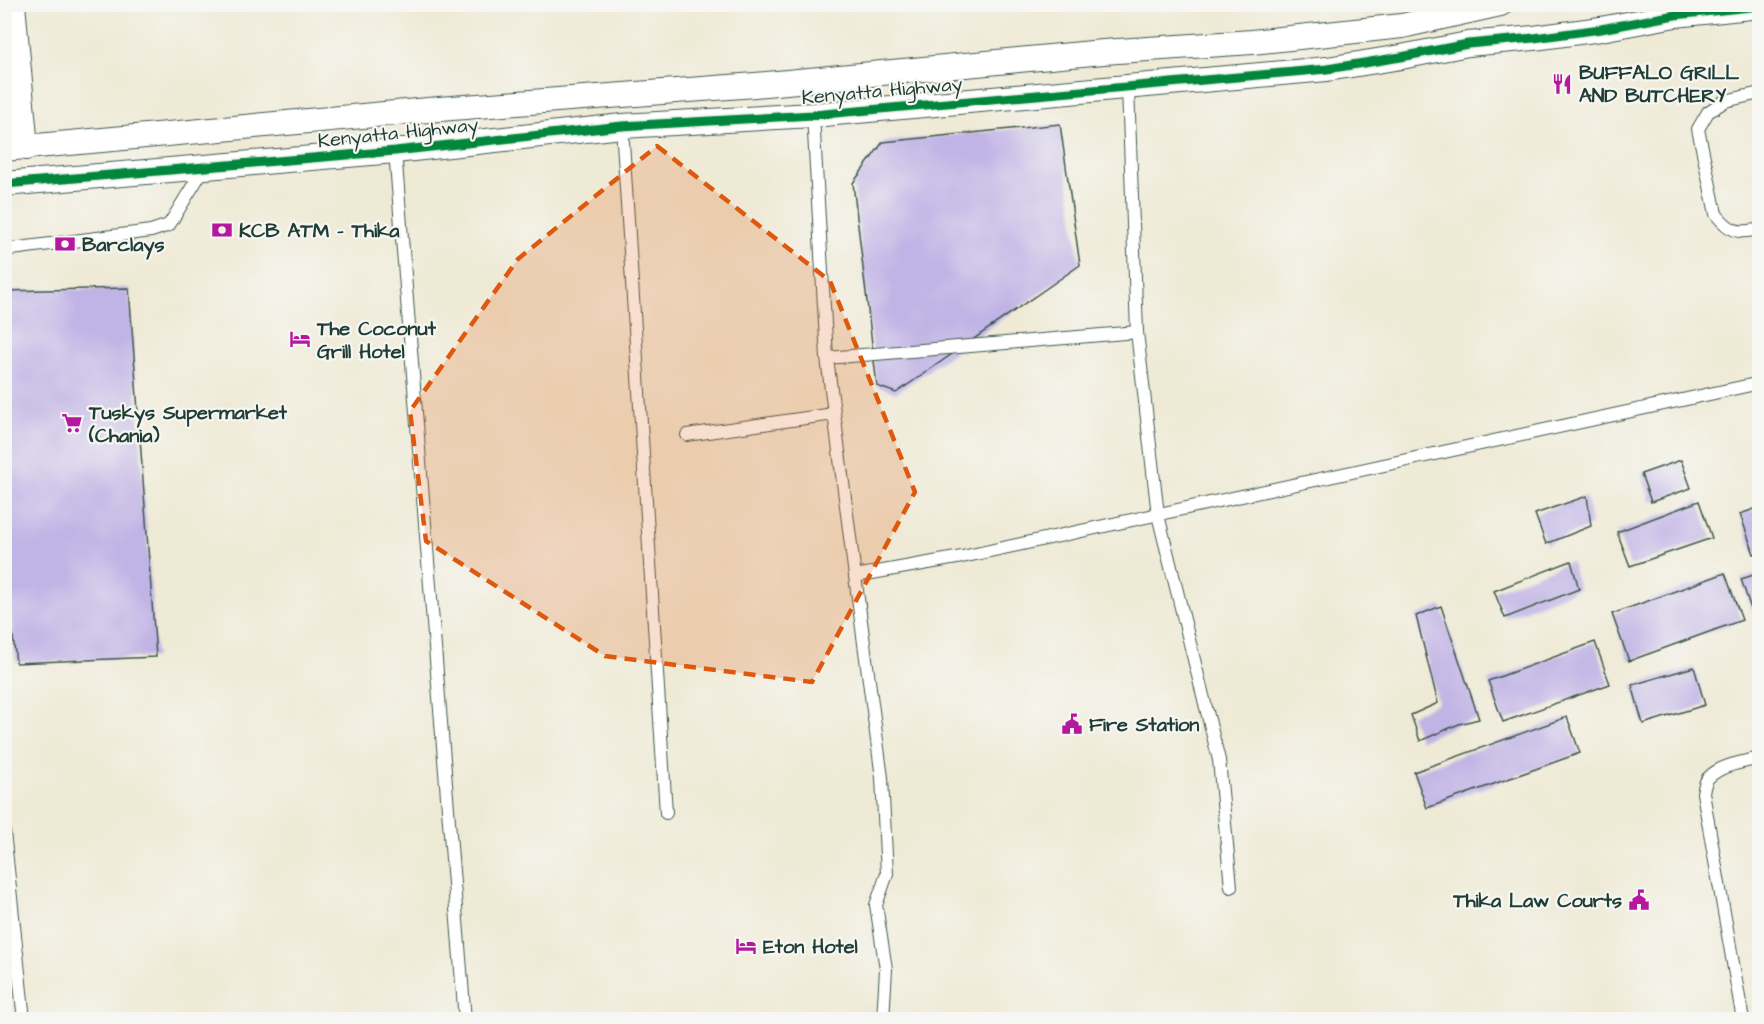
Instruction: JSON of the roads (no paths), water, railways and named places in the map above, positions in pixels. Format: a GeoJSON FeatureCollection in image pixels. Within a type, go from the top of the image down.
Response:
{"type":"FeatureCollection","features":[{"type":"Feature","properties":{"kind":"street"},"geometry":{"type":"LineString","coordinates":[[13,4],[15,148]]}},
{"type":"Feature","properties":{"kind":"street","name":"Kenyatta Highway"},"geometry":{"type":"LineString","coordinates":[[15,148],[439,109],[755,85],[1103,52],[1252,42],[1402,26],[1500,4]]}},
{"type":"Feature","properties":{"kind":"street","name":"Kenyatta Highway"},"geometry":{"type":"LineString","coordinates":[[4,184],[395,151],[622,126],[813,115],[1327,69],[1468,44],[1534,38],[1601,29],[1675,15],[1760,6]]}},
{"type":"Feature","properties":{"kind":"lane"},"geometry":{"type":"LineString","coordinates":[[1128,88],[1137,332],[1158,515],[1219,760],[1231,887]]}},
{"type":"Feature","properties":{"kind":"lane"},"geometry":{"type":"LineString","coordinates":[[1760,93],[1725,101],[1708,112],[1698,129],[1716,214],[1733,231],[1760,229]]}},
{"type":"Feature","properties":{"kind":"lane"},"geometry":{"type":"LineString","coordinates":[[813,115],[827,358],[882,778],[887,874],[876,905],[886,969],[883,1020]]}},
{"type":"Feature","properties":{"kind":"lane"},"geometry":{"type":"LineString","coordinates":[[622,126],[666,813]]}},
{"type":"Feature","properties":{"kind":"lane"},"geometry":{"type":"LineString","coordinates":[[395,151],[465,1020]]}},
{"type":"Feature","properties":{"kind":"lane"},"geometry":{"type":"LineString","coordinates":[[4,250],[151,231],[170,225],[204,168]]}},
{"type":"Feature","properties":{"kind":"lane"},"geometry":{"type":"LineString","coordinates":[[827,358],[1137,332]]}},
{"type":"Feature","properties":{"kind":"lane"},"geometry":{"type":"LineString","coordinates":[[855,576],[962,558],[1760,383]]}},
{"type":"Feature","properties":{"kind":"lane"},"geometry":{"type":"LineString","coordinates":[[687,435],[834,414]]}},
{"type":"Feature","properties":{"kind":"lane"},"geometry":{"type":"LineString","coordinates":[[1743,1020],[1703,792],[1706,780],[1714,774],[1728,766],[1760,758]]}},
{"type":"Feature","properties":{"kind":"lane"},"geometry":{"type":"LineString","coordinates":[[4,832],[24,1020]]}},
{"type":"Feature","properties":{"kind":"place","name":"BUFFALO GRILL AND BUTCHERY"},"geometry":{"type":"Point","coordinates":[1562,84]}},
{"type":"Feature","properties":{"kind":"place","name":"KCB ATM - Thika"},"geometry":{"type":"Point","coordinates":[222,230]}},
{"type":"Feature","properties":{"kind":"place","name":"Barclays"},"geometry":{"type":"Point","coordinates":[65,244]}},
{"type":"Feature","properties":{"kind":"place","name":"The Coconut Grill Hotel"},"geometry":{"type":"Point","coordinates":[300,339]}},
{"type":"Feature","properties":{"kind":"place","name":"Tuskys Supermarket (Chania)"},"geometry":{"type":"Point","coordinates":[72,423]}},
{"type":"Feature","properties":{"kind":"place","name":"Fire Station"},"geometry":{"type":"Point","coordinates":[1072,724]}},
{"type":"Feature","properties":{"kind":"place","name":"Thika Law Courts"},"geometry":{"type":"Point","coordinates":[1639,900]}},
{"type":"Feature","properties":{"kind":"place","name":"Eton Hotel"},"geometry":{"type":"Point","coordinates":[746,946]}}]}
